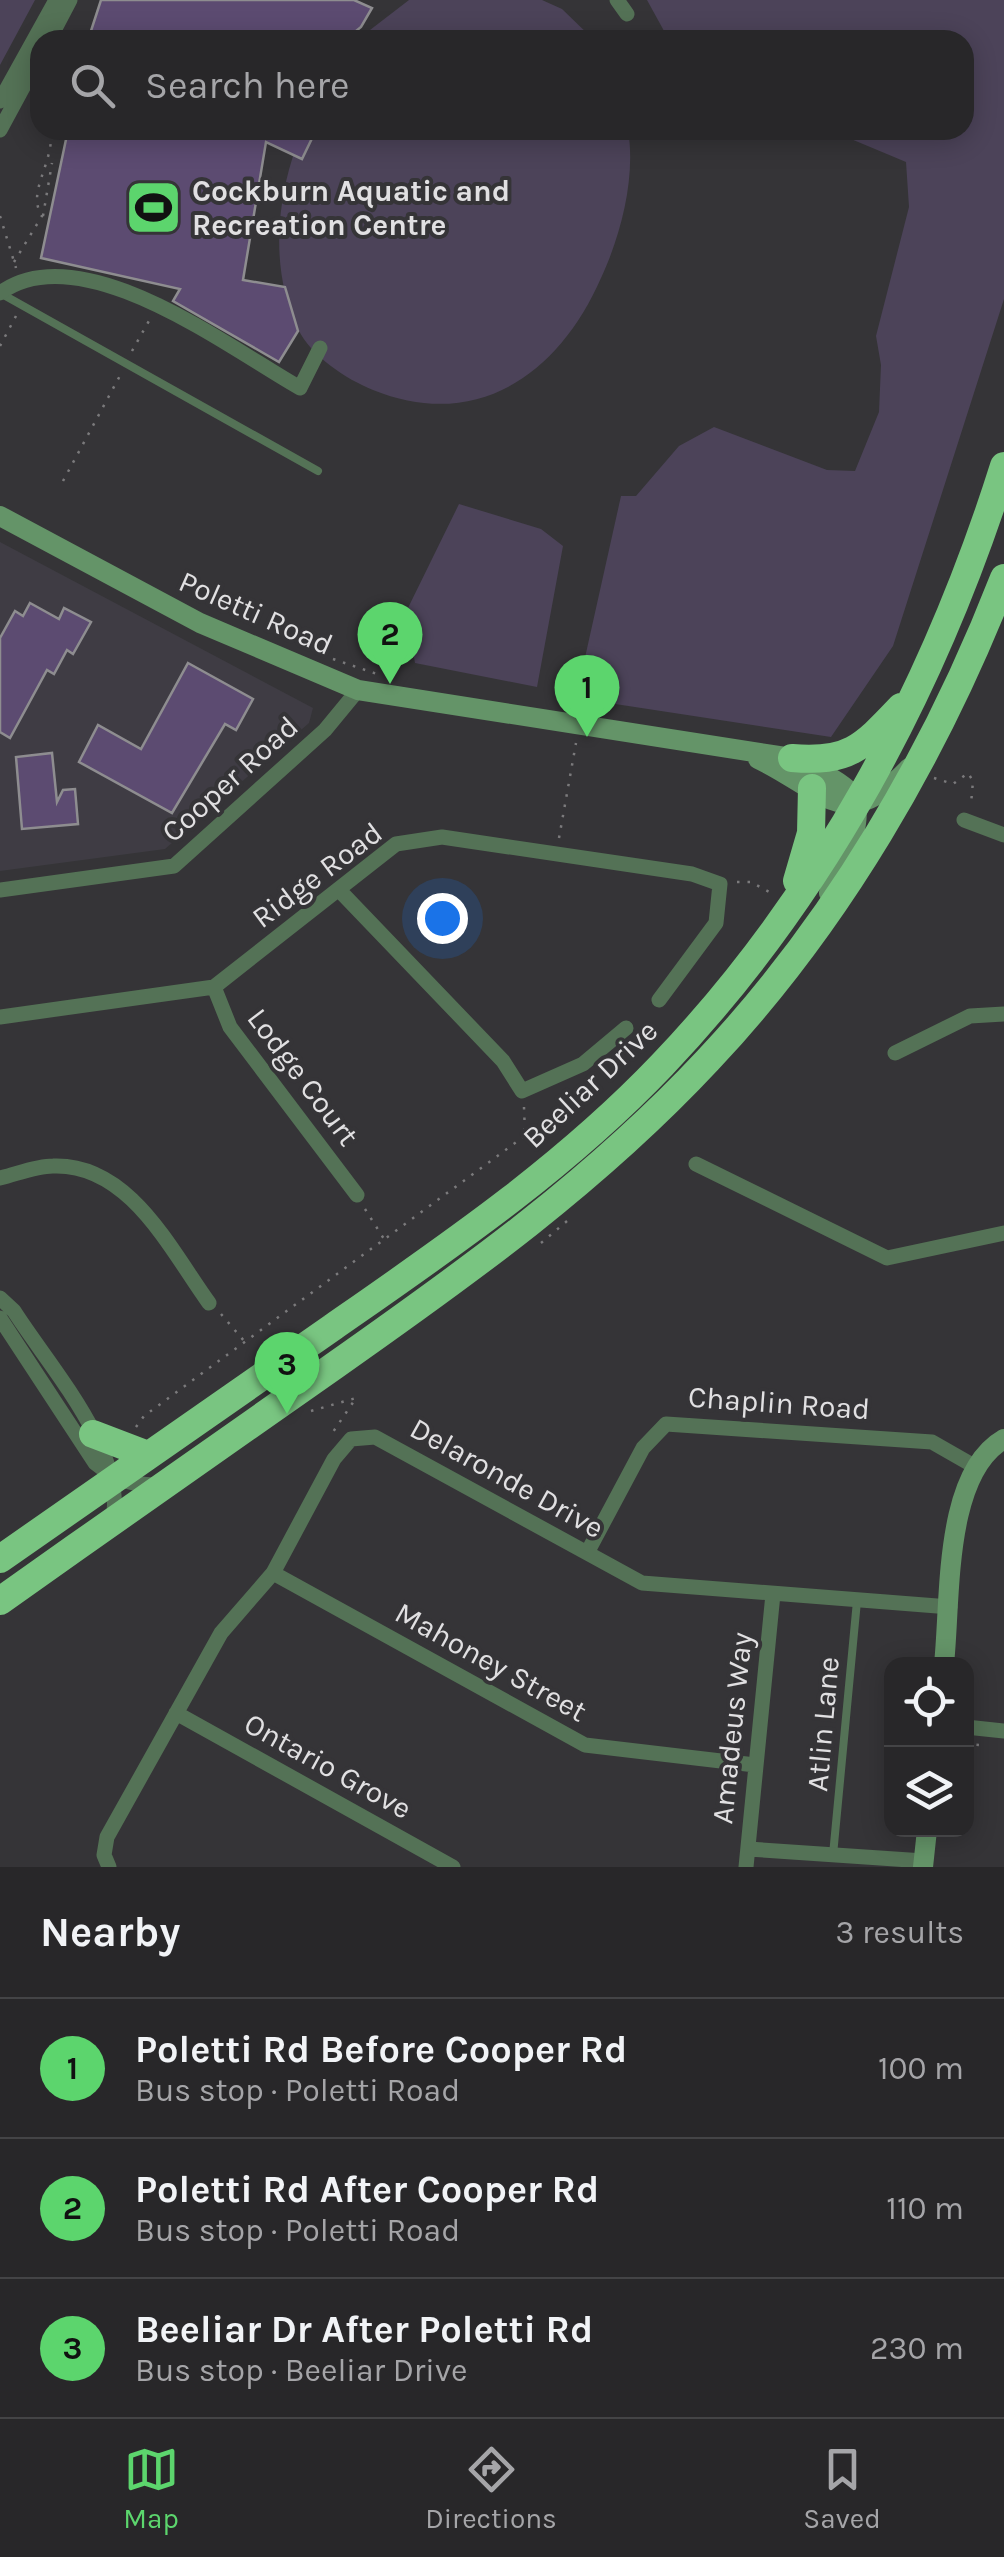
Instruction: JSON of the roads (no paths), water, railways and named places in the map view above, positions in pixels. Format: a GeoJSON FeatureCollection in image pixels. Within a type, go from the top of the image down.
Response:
{"type":"FeatureCollection","features":[{"type":"Feature","properties":{"kind":"highway","name":"Beeliar Drive"},"geometry":{"type":"LineString","coordinates":[[0,1559],[493,1216],[660,1067],[856,806],[920,687],[962,592],[1004,466]]}},
{"type":"Feature","properties":{"kind":"highway"},"geometry":{"type":"LineString","coordinates":[[0,1602],[532,1224],[697,1072],[808,938],[921,760],[1004,578]]}},
{"type":"Feature","properties":{"kind":"highway"},"geometry":{"type":"LineString","coordinates":[[792,758],[824,761],[846,756],[920,687]]}},
{"type":"Feature","properties":{"kind":"highway"},"geometry":{"type":"LineString","coordinates":[[781,903],[812,833],[812,788]]}},
{"type":"Feature","properties":{"kind":"highway"},"geometry":{"type":"LineString","coordinates":[[93,1434],[148,1455]]}},
{"type":"Feature","properties":{"kind":"main road","name":"Poletti Road"},"geometry":{"type":"LineString","coordinates":[[0,516],[200,623],[358,690],[792,758],[844,787],[856,806]]}},
{"type":"Feature","properties":{"kind":"main road","name":"Poletti Road"},"geometry":{"type":"LineString","coordinates":[[743,751],[836,803],[856,806]]}},
{"type":"Feature","properties":{"kind":"main road"},"geometry":{"type":"LineString","coordinates":[[808,938],[856,824],[856,806],[869,802],[921,760]]}},
{"type":"Feature","properties":{"kind":"main road"},"geometry":{"type":"LineString","coordinates":[[945,1657],[961,1498],[974,1466],[1004,1438]]}},
{"type":"Feature","properties":{"kind":"main road"},"geometry":{"type":"LineString","coordinates":[[924,1864],[926,1837]]}},
{"type":"Feature","properties":{"kind":"street"},"geometry":{"type":"LineString","coordinates":[[40,30],[56,0]]}},
{"type":"Feature","properties":{"kind":"street"},"geometry":{"type":"LineString","coordinates":[[54,30],[70,0]]}},
{"type":"Feature","properties":{"kind":"street"},"geometry":{"type":"LineString","coordinates":[[617,0],[628,14]]}},
{"type":"Feature","properties":{"kind":"street"},"geometry":{"type":"LineString","coordinates":[[0,130],[3,102],[30,50]]}},
{"type":"Feature","properties":{"kind":"street"},"geometry":{"type":"LineString","coordinates":[[3,102],[30,68]]}},
{"type":"Feature","properties":{"kind":"street"},"geometry":{"type":"LineString","coordinates":[[0,293],[22,283],[66,278],[127,289],[300,388],[320,348]]}},
{"type":"Feature","properties":{"kind":"street","name":"Cooper Road"},"geometry":{"type":"LineString","coordinates":[[0,890],[174,866],[325,730],[358,690]]}},
{"type":"Feature","properties":{"kind":"street"},"geometry":{"type":"LineString","coordinates":[[964,820],[1004,835]]}},
{"type":"Feature","properties":{"kind":"street","name":"Ridge Road"},"geometry":{"type":"LineString","coordinates":[[0,1016],[214,987],[396,844],[442,837],[692,874],[720,884],[716,923],[659,1000]]}},
{"type":"Feature","properties":{"kind":"street"},"geometry":{"type":"LineString","coordinates":[[340,891],[502,1061],[522,1091],[584,1064],[626,1028]]}},
{"type":"Feature","properties":{"kind":"street","name":"Lodge Court"},"geometry":{"type":"LineString","coordinates":[[214,987],[230,1027],[357,1194]]}},
{"type":"Feature","properties":{"kind":"street"},"geometry":{"type":"LineString","coordinates":[[895,1053],[970,1016],[1004,1014]]}},
{"type":"Feature","properties":{"kind":"street"},"geometry":{"type":"LineString","coordinates":[[696,1164],[888,1258],[1004,1234]]}},
{"type":"Feature","properties":{"kind":"street"},"geometry":{"type":"LineString","coordinates":[[0,1178],[52,1166],[99,1173],[135,1203],[208,1303]]}},
{"type":"Feature","properties":{"kind":"street"},"geometry":{"type":"LineString","coordinates":[[0,1298],[14,1311],[108,1454],[114,1478],[113,1521]]}},
{"type":"Feature","properties":{"kind":"street"},"geometry":{"type":"LineString","coordinates":[[0,1318],[95,1463],[114,1478],[134,1485],[164,1485]]}},
{"type":"Feature","properties":{"kind":"street","name":"Chaplin Road"},"geometry":{"type":"LineString","coordinates":[[587,1553],[644,1448],[666,1424],[932,1442],[974,1466]]}},
{"type":"Feature","properties":{"kind":"street","name":"Delaronde Drive"},"geometry":{"type":"LineString","coordinates":[[109,1867],[104,1855],[107,1838],[176,1713],[221,1634],[273,1573],[334,1459],[351,1439],[374,1437],[642,1583],[950,1607]]}},
{"type":"Feature","properties":{"kind":"street","name":"Mahoney Street"},"geometry":{"type":"LineString","coordinates":[[273,1573],[585,1745],[755,1765]]}},
{"type":"Feature","properties":{"kind":"street","name":"Amadeus Way"},"geometry":{"type":"LineString","coordinates":[[746,1867],[773,1594]]}},
{"type":"Feature","properties":{"kind":"street","name":"Ontario Grove"},"geometry":{"type":"LineString","coordinates":[[176,1713],[454,1867]]}},
{"type":"Feature","properties":{"kind":"street"},"geometry":{"type":"LineString","coordinates":[[974,1728],[1004,1731]]}},
{"type":"Feature","properties":{"kind":"street"},"geometry":{"type":"LineString","coordinates":[[748,1850],[924,1864]]}},
{"type":"Feature","properties":{"kind":"lane"},"geometry":{"type":"LineString","coordinates":[[0,293],[318,471]]}},
{"type":"Feature","properties":{"kind":"lane","name":"Atlin Lane"},"geometry":{"type":"LineString","coordinates":[[833,1855],[858,1597]]}},
{"type":"Feature","properties":{"kind":"place","name":"Cockburn Aquatic and Recreation Centre"},"geometry":{"type":"Point","coordinates":[153,208]}},
{"type":"Feature","properties":{"kind":"place","name":"Poletti Rd After Cooper Rd"},"geometry":{"type":"Point","coordinates":[390,684]}},
{"type":"Feature","properties":{"kind":"place","name":"Poletti Rd Before Cooper Rd"},"geometry":{"type":"Point","coordinates":[587,737]}},
{"type":"Feature","properties":{"kind":"place","name":"Beeliar Dr After Poletti Rd"},"geometry":{"type":"Point","coordinates":[287,1414]}}]}
